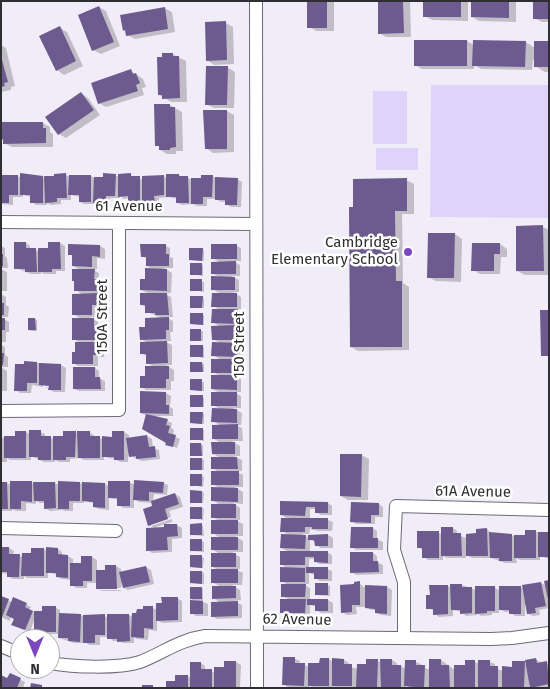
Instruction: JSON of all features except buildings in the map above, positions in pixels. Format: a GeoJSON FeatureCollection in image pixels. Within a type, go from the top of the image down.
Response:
{"type":"FeatureCollection","features":[{"type":"Feature","properties":{"kind":"street","name":"150 Street"},"geometry":{"type":"LineString","coordinates":[[256,1],[257,688]]}},
{"type":"Feature","properties":{"kind":"street","name":"61 Avenue"},"geometry":{"type":"LineString","coordinates":[[1,222],[256,224]]}},
{"type":"Feature","properties":{"kind":"street","name":"150A Street"},"geometry":{"type":"LineString","coordinates":[[1,411],[119,410],[119,223]]}},
{"type":"Feature","properties":{"kind":"street","name":"61A Avenue"},"geometry":{"type":"LineString","coordinates":[[404,638],[404,582],[394,550],[396,506],[549,510]]}},
{"type":"Feature","properties":{"kind":"street"},"geometry":{"type":"LineString","coordinates":[[1,528],[116,531]]}},
{"type":"Feature","properties":{"kind":"street","name":"62 Avenue"},"geometry":{"type":"LineString","coordinates":[[60,665],[95,666],[139,662],[169,647],[193,638],[205,636],[512,638],[549,633]]}},
{"type":"Feature","properties":{"kind":"shaded area"},"geometry":{"type":"Polygon","coordinates":[[[431,85],[549,85],[549,218],[430,217],[431,85]]]}},
{"type":"Feature","properties":{"kind":"shaded area"},"geometry":{"type":"Polygon","coordinates":[[[373,91],[407,91],[407,144],[373,144],[373,91]]]}},
{"type":"Feature","properties":{"kind":"shaded area"},"geometry":{"type":"Polygon","coordinates":[[[376,148],[418,148],[418,170],[376,170],[376,148]]]}},
{"type":"Feature","properties":{"kind":"place","name":"Cambridge Elementary School"},"geometry":{"type":"Point","coordinates":[408,252]}}]}
